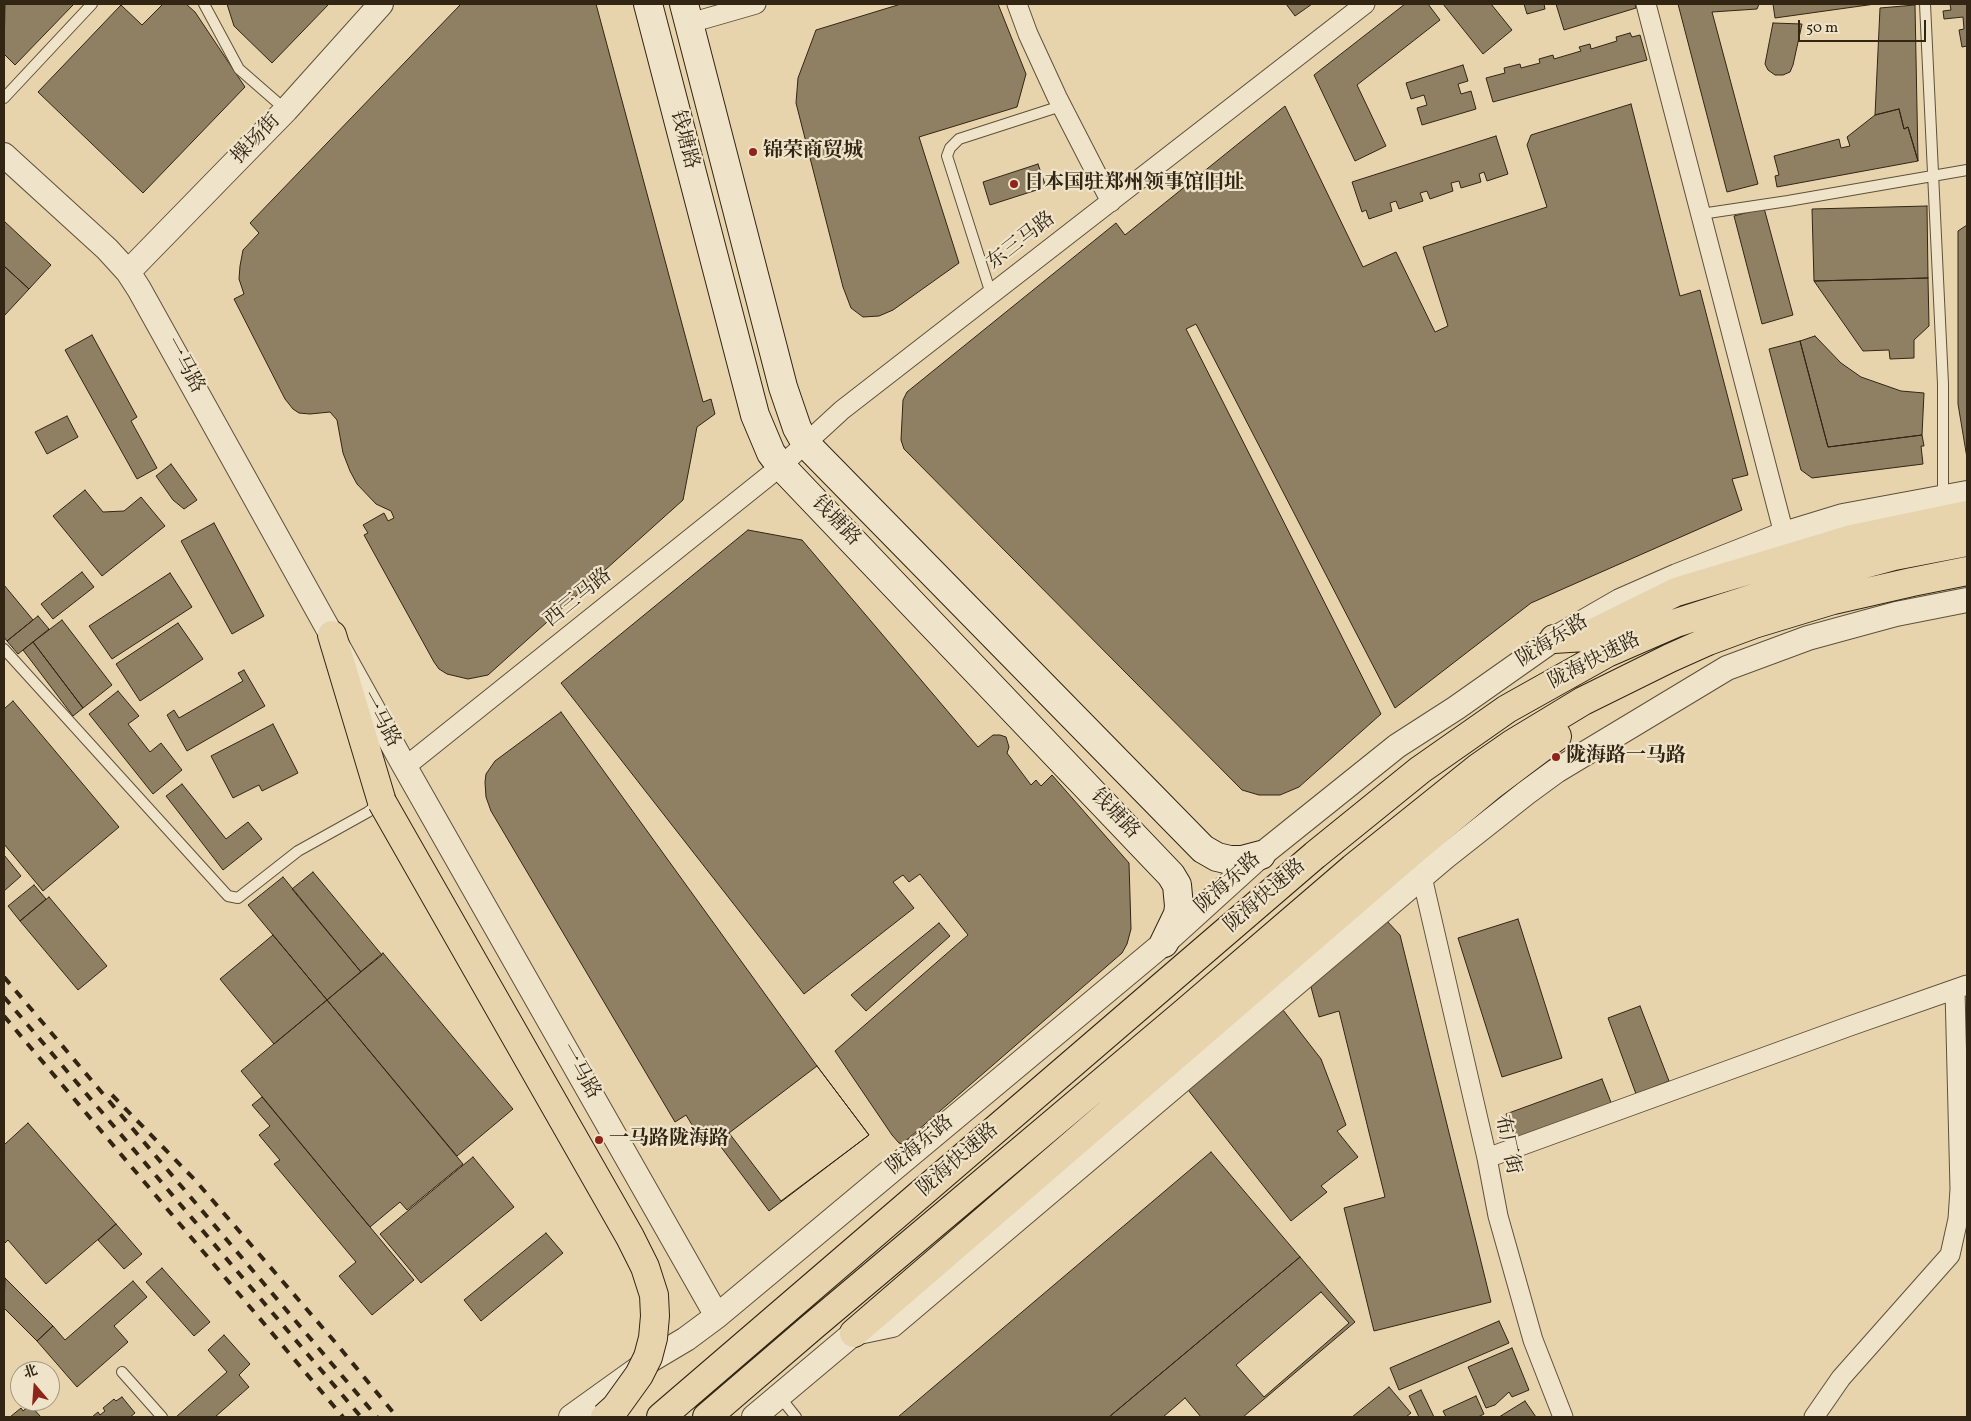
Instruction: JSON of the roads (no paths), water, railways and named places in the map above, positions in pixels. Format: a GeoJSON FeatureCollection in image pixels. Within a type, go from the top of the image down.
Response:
{"type":"FeatureCollection","features":[{"type":"Feature","properties":{"kind":"highway"},"geometry":{"type":"LineString","coordinates":[[1554,639],[1585,636],[1676,592],[1852,539],[1967,516]]}},
{"type":"Feature","properties":{"kind":"highway","name":"陇海快速路"},"geometry":{"type":"LineString","coordinates":[[661,1417],[1315,855],[1420,770],[1507,709],[1607,654],[1676,623],[1831,573],[1894,556],[1967,542]]}},
{"type":"Feature","properties":{"kind":"highway","name":"陇海快速路"},"geometry":{"type":"LineString","coordinates":[[707,1417],[1353,868],[1479,767],[1543,724],[1583,700],[1670,658],[1754,624],[1833,600],[1967,571]]}},
{"type":"Feature","properties":{"kind":"highway"},"geometry":{"type":"LineString","coordinates":[[332,635],[382,802],[630,1237],[645,1267],[654,1295],[655,1316],[653,1338],[648,1357],[639,1374],[616,1407],[605,1417]]}},
{"type":"Feature","properties":{"kind":"highway"},"geometry":{"type":"LineString","coordinates":[[854,1333],[1176,1054],[1492,785],[1552,739],[1616,704],[1653,680],[1670,658]]}},
{"type":"Feature","properties":{"kind":"main road","name":"钱塘路"},"geometry":{"type":"LineString","coordinates":[[648,4],[755,415],[771,453],[781,466],[1171,875],[1177,885],[1179,906],[1178,914],[1164,943]]}},
{"type":"Feature","properties":{"kind":"main road","name":"钱塘路"},"geometry":{"type":"LineString","coordinates":[[687,13],[783,387],[797,428],[806,444],[1203,849],[1217,857],[1230,860],[1242,860],[1261,855]]}},
{"type":"Feature","properties":{"kind":"street","name":"操场街"},"geometry":{"type":"LineString","coordinates":[[128,272],[286,110],[381,4]]}},
{"type":"Feature","properties":{"kind":"street"},"geometry":{"type":"LineString","coordinates":[[687,13],[756,4]]}},
{"type":"Feature","properties":{"kind":"street"},"geometry":{"type":"LineString","coordinates":[[1017,4],[1028,34],[1062,106],[1111,202]]}},
{"type":"Feature","properties":{"kind":"street","name":"东三马路"},"geometry":{"type":"LineString","coordinates":[[781,466],[842,410],[1365,4]]}},
{"type":"Feature","properties":{"kind":"street"},"geometry":{"type":"LineString","coordinates":[[1646,4],[1784,534]]}},
{"type":"Feature","properties":{"kind":"street","name":"一马路"},"geometry":{"type":"LineString","coordinates":[[9,163],[107,249],[128,272],[144,296],[405,766],[718,1316]]}},
{"type":"Feature","properties":{"kind":"street","name":"西三马路"},"geometry":{"type":"LineString","coordinates":[[405,766],[781,466]]}},
{"type":"Feature","properties":{"kind":"street","name":"陇海东路"},"geometry":{"type":"LineString","coordinates":[[571,1417],[649,1361],[686,1339],[718,1316],[1164,943],[1261,855],[1397,746],[1456,708],[1554,639],[1620,601],[1677,576],[1784,534],[1843,516],[1967,493]]}},
{"type":"Feature","properties":{"kind":"street"},"geometry":{"type":"LineString","coordinates":[[754,1417],[854,1333],[892,1325],[1422,876],[1556,771],[1727,668],[1808,638],[1896,614],[1967,600]]}},
{"type":"Feature","properties":{"kind":"street","name":"布厂街"},"geometry":{"type":"LineString","coordinates":[[1422,876],[1487,1158],[1498,1216],[1533,1340],[1563,1417]]}},
{"type":"Feature","properties":{"kind":"street"},"geometry":{"type":"LineString","coordinates":[[1487,1158],[1961,987],[1959,1252],[1841,1378],[1814,1417]]}},
{"type":"Feature","properties":{"kind":"lane"},"geometry":{"type":"LineString","coordinates":[[4,98],[92,4]]}},
{"type":"Feature","properties":{"kind":"lane"},"geometry":{"type":"LineString","coordinates":[[204,4],[239,68],[286,110]]}},
{"type":"Feature","properties":{"kind":"lane"},"geometry":{"type":"LineString","coordinates":[[1925,4],[1943,384],[1943,496]]}},
{"type":"Feature","properties":{"kind":"lane"},"geometry":{"type":"LineString","coordinates":[[991,294],[947,156],[950,148],[959,140],[1062,106]]}},
{"type":"Feature","properties":{"kind":"lane"},"geometry":{"type":"LineString","coordinates":[[1701,214],[1967,170]]}},
{"type":"Feature","properties":{"kind":"lane"},"geometry":{"type":"LineString","coordinates":[[4,649],[228,896],[238,898],[298,851],[368,812],[382,802]]}},
{"type":"Feature","properties":{"kind":"lane"},"geometry":{"type":"LineString","coordinates":[[122,1372],[162,1417]]}},
{"type":"Feature","properties":{"kind":"lane"},"geometry":{"type":"LineString","coordinates":[[780,1397],[796,1417]]}},
{"type":"Feature","properties":{"kind":"railway"},"geometry":{"type":"LineString","coordinates":[[4,977],[377,1417]]}},
{"type":"Feature","properties":{"kind":"railway"},"geometry":{"type":"LineString","coordinates":[[4,997],[361,1417]]}},
{"type":"Feature","properties":{"kind":"railway"},"geometry":{"type":"LineString","coordinates":[[4,1016],[343,1417]]}},
{"type":"Feature","properties":{"kind":"railway"},"geometry":{"type":"LineString","coordinates":[[112,1095],[195,1180],[397,1417]]}},
{"type":"Feature","properties":{"kind":"place","name":"锦荣商贸城"},"geometry":{"type":"Point","coordinates":[753,152]}},
{"type":"Feature","properties":{"kind":"place","name":"日本国驻郑州领事馆旧址"},"geometry":{"type":"Point","coordinates":[1014,184]}},
{"type":"Feature","properties":{"kind":"place","name":"陇海路一马路"},"geometry":{"type":"Point","coordinates":[1556,757]}},
{"type":"Feature","properties":{"kind":"place","name":"一马路陇海路"},"geometry":{"type":"Point","coordinates":[599,1140]}}]}
